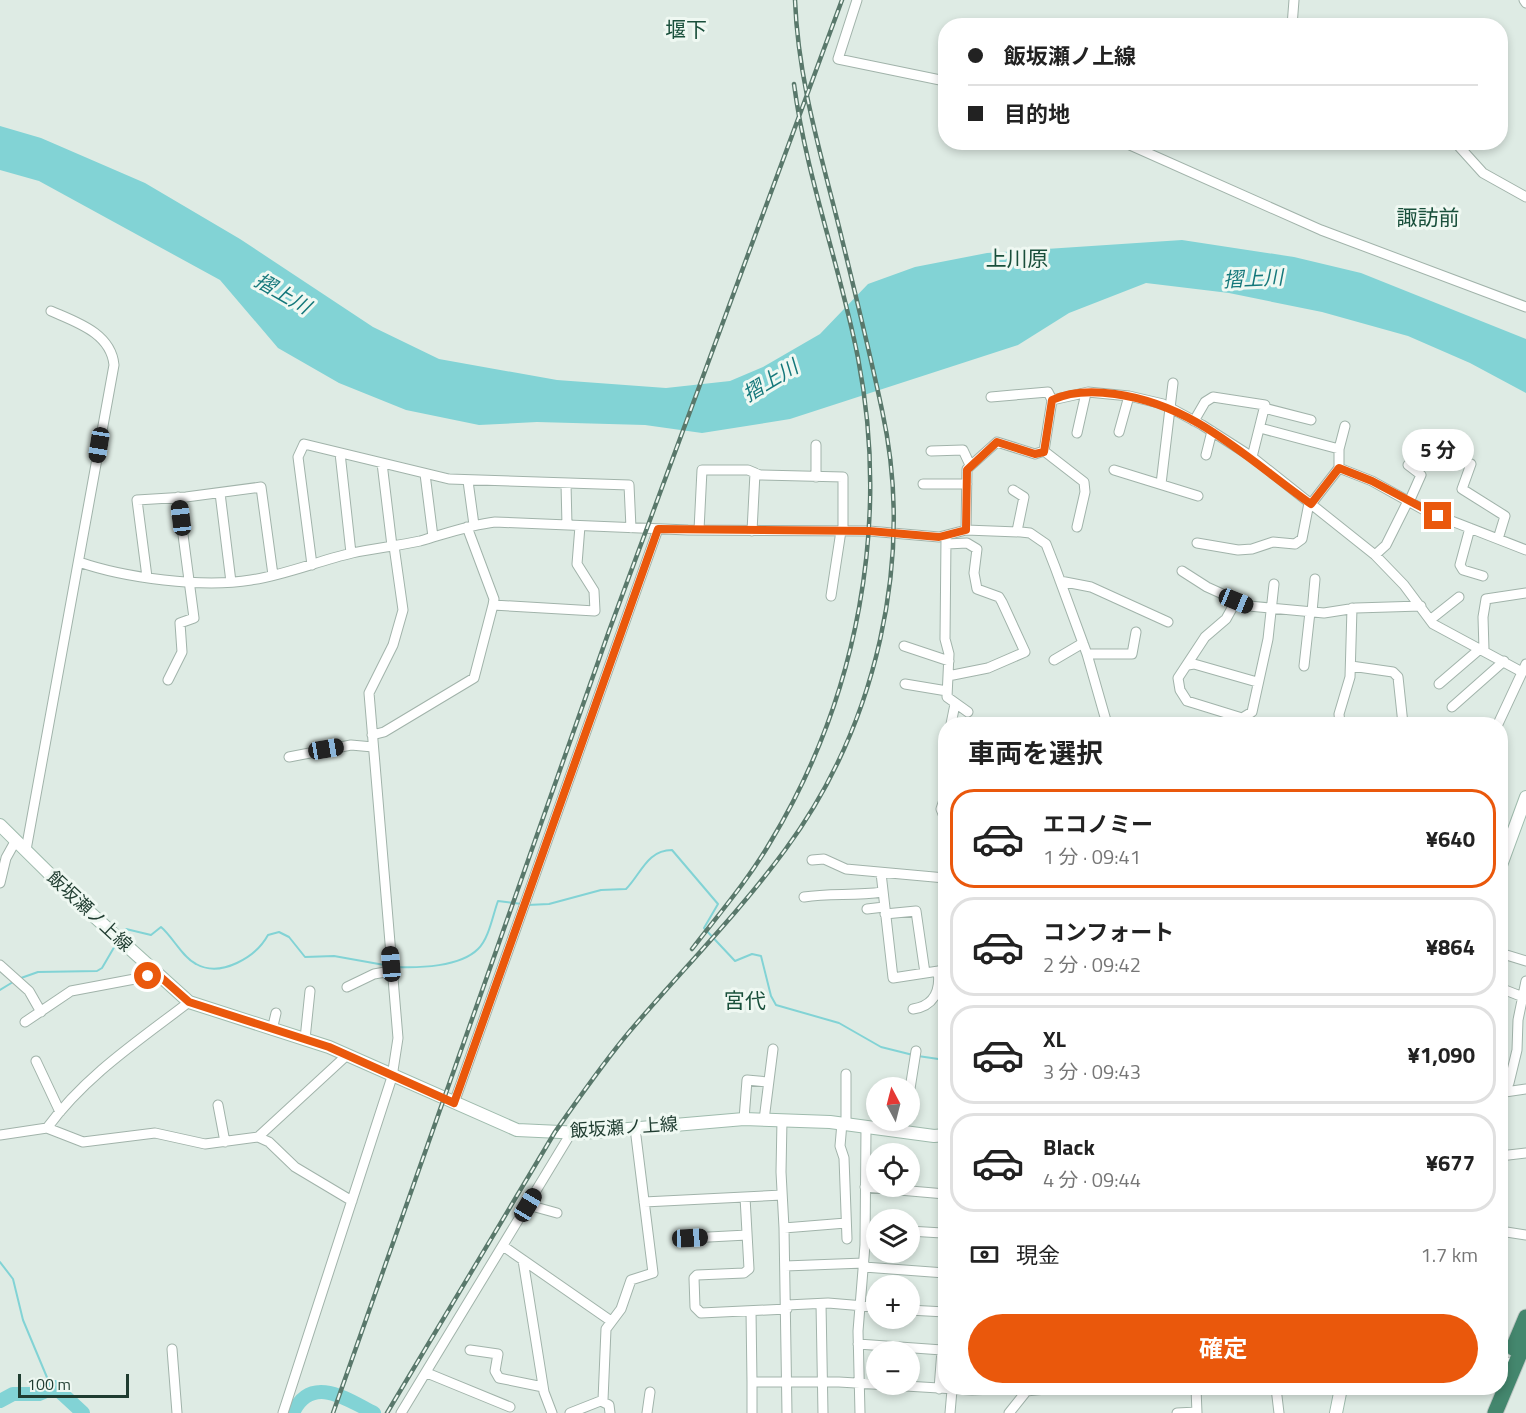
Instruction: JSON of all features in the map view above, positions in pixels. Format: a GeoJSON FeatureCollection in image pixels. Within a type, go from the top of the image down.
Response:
{"type":"FeatureCollection","features":[{"type":"Feature","properties":{"kind":"highway"},"geometry":{"type":"LineString","coordinates":[[1508,1375],[1526,1317]]}},
{"type":"Feature","properties":{"kind":"highway"},"geometry":{"type":"LineString","coordinates":[[1513,1361],[1526,1340]]}},
{"type":"Feature","properties":{"kind":"highway"},"geometry":{"type":"LineString","coordinates":[[1485,1413],[1493,1395]]}},
{"type":"Feature","properties":{"kind":"highway"},"geometry":{"type":"LineString","coordinates":[[1495,1413],[1501,1395]]}},
{"type":"Feature","properties":{"kind":"main road"},"geometry":{"type":"LineString","coordinates":[[1508,846],[1526,797]]}},
{"type":"Feature","properties":{"kind":"main road","name":"飯坂瀬ノ上線"},"geometry":{"type":"LineString","coordinates":[[0,825],[189,1002],[305,1039],[517,1130],[571,1133],[744,1119],[844,1124],[866,1128]]}},
{"type":"Feature","properties":{"kind":"main road","name":"飯坂瀬ノ上線"},"geometry":{"type":"LineString","coordinates":[[918,1131],[938,1136]]}},
{"type":"Feature","properties":{"kind":"main road"},"geometry":{"type":"LineString","coordinates":[[1336,1413],[1340,1395]]}},
{"type":"Feature","properties":{"kind":"street"},"geometry":{"type":"LineString","coordinates":[[857,0],[838,59],[938,80]]}},
{"type":"Feature","properties":{"kind":"street"},"geometry":{"type":"LineString","coordinates":[[1293,18],[1294,0]]}},
{"type":"Feature","properties":{"kind":"street"},"geometry":{"type":"LineString","coordinates":[[1141,150],[1321,230],[1526,307]]}},
{"type":"Feature","properties":{"kind":"street"},"geometry":{"type":"LineString","coordinates":[[1462,150],[1484,173],[1526,197]]}},
{"type":"Feature","properties":{"kind":"street"},"geometry":{"type":"LineString","coordinates":[[26,850],[113,357],[95,332],[51,311]]}},
{"type":"Feature","properties":{"kind":"street"},"geometry":{"type":"LineString","coordinates":[[1161,484],[1173,383]]}},
{"type":"Feature","properties":{"kind":"street"},"geometry":{"type":"LineString","coordinates":[[991,397],[1048,392],[1052,400],[1044,452]]}},
{"type":"Feature","properties":{"kind":"street"},"geometry":{"type":"LineString","coordinates":[[1077,433],[1086,393]]}},
{"type":"Feature","properties":{"kind":"street"},"geometry":{"type":"LineString","coordinates":[[1052,400],[1086,393],[1129,396],[1169,407],[1212,431],[1252,458],[1375,555],[1421,606],[1433,624],[1504,662],[1524,668],[1501,717]]}},
{"type":"Feature","properties":{"kind":"street"},"geometry":{"type":"LineString","coordinates":[[1119,432],[1129,396]]}},
{"type":"Feature","properties":{"kind":"street"},"geometry":{"type":"LineString","coordinates":[[1194,421],[1205,402],[1214,397],[1265,405],[1252,458]]}},
{"type":"Feature","properties":{"kind":"street"},"geometry":{"type":"LineString","coordinates":[[1264,408],[1311,420]]}},
{"type":"Feature","properties":{"kind":"street"},"geometry":{"type":"LineString","coordinates":[[1197,543],[1238,550],[1252,549],[1273,542],[1295,544],[1302,539],[1310,504],[1339,468],[1339,449],[1345,426]]}},
{"type":"Feature","properties":{"kind":"street"},"geometry":{"type":"LineString","coordinates":[[1260,428],[1339,449]]}},
{"type":"Feature","properties":{"kind":"street"},"geometry":{"type":"LineString","coordinates":[[1206,455],[1212,431]]}},
{"type":"Feature","properties":{"kind":"street"},"geometry":{"type":"LineString","coordinates":[[966,530],[967,470],[970,465],[983,458],[997,442],[1035,454],[1044,452],[1084,482],[1085,492],[1077,527]]}},
{"type":"Feature","properties":{"kind":"street"},"geometry":{"type":"LineString","coordinates":[[312,565],[298,457],[304,444],[425,474],[468,481],[629,485],[631,528]]}},
{"type":"Feature","properties":{"kind":"street"},"geometry":{"type":"LineString","coordinates":[[816,445],[816,477]]}},
{"type":"Feature","properties":{"kind":"street"},"geometry":{"type":"LineString","coordinates":[[931,451],[963,450],[970,465]]}},
{"type":"Feature","properties":{"kind":"street"},"geometry":{"type":"LineString","coordinates":[[340,453],[351,554]]}},
{"type":"Feature","properties":{"kind":"street"},"geometry":{"type":"LineString","coordinates":[[283,1413],[392,1077],[398,1038],[369,693],[393,645],[403,610],[382,463]]}},
{"type":"Feature","properties":{"kind":"street"},"geometry":{"type":"LineString","coordinates":[[1471,464],[1462,489],[1505,516],[1498,539]]}},
{"type":"Feature","properties":{"kind":"street"},"geometry":{"type":"LineString","coordinates":[[1375,555],[1386,545],[1421,475],[1408,465]]}},
{"type":"Feature","properties":{"kind":"street"},"geometry":{"type":"LineString","coordinates":[[1339,468],[1372,481],[1409,502],[1526,550]]}},
{"type":"Feature","properties":{"kind":"street"},"geometry":{"type":"LineString","coordinates":[[699,530],[702,470],[748,470],[755,473],[843,477],[842,531],[831,596]]}},
{"type":"Feature","properties":{"kind":"street"},"geometry":{"type":"LineString","coordinates":[[1114,470],[1198,496]]}},
{"type":"Feature","properties":{"kind":"street"},"geometry":{"type":"LineString","coordinates":[[752,531],[755,473]]}},
{"type":"Feature","properties":{"kind":"street"},"geometry":{"type":"LineString","coordinates":[[425,474],[433,537]]}},
{"type":"Feature","properties":{"kind":"street"},"geometry":{"type":"LineString","coordinates":[[372,735],[384,732],[474,678],[494,599],[470,526],[468,481]]}},
{"type":"Feature","properties":{"kind":"street"},"geometry":{"type":"LineString","coordinates":[[566,484],[567,525]]}},
{"type":"Feature","properties":{"kind":"street"},"geometry":{"type":"LineString","coordinates":[[923,484],[967,484]]}},
{"type":"Feature","properties":{"kind":"street"},"geometry":{"type":"LineString","coordinates":[[147,577],[137,500],[261,487],[273,575]]}},
{"type":"Feature","properties":{"kind":"street"},"geometry":{"type":"LineString","coordinates":[[1013,490],[1024,497],[1017,531]]}},
{"type":"Feature","properties":{"kind":"street"},"geometry":{"type":"LineString","coordinates":[[220,493],[231,582]]}},
{"type":"Feature","properties":{"kind":"street"},"geometry":{"type":"LineString","coordinates":[[168,680],[182,652],[180,623],[194,618],[178,497]]}},
{"type":"Feature","properties":{"kind":"street"},"geometry":{"type":"LineString","coordinates":[[78,562],[116,574],[189,581],[231,582],[273,575],[351,554],[495,522],[658,529],[903,532],[967,543],[976,549],[974,573],[977,589],[999,597],[1025,652],[988,668],[948,676]]}},
{"type":"Feature","properties":{"kind":"street"},"geometry":{"type":"LineString","coordinates":[[494,604],[595,611],[594,591],[577,564],[580,526]]}},
{"type":"Feature","properties":{"kind":"street"},"geometry":{"type":"LineString","coordinates":[[1470,528],[1460,565],[1463,570],[1483,576]]}},
{"type":"Feature","properties":{"kind":"street"},"geometry":{"type":"LineString","coordinates":[[454,1103],[658,529]]}},
{"type":"Feature","properties":{"kind":"street"},"geometry":{"type":"LineString","coordinates":[[946,540],[966,530],[1017,531],[1030,533],[1046,544],[1088,654],[1105,717]]}},
{"type":"Feature","properties":{"kind":"street"},"geometry":{"type":"LineString","coordinates":[[946,540],[945,639],[949,661],[946,691],[947,697],[968,712]]}},
{"type":"Feature","properties":{"kind":"street"},"geometry":{"type":"LineString","coordinates":[[1182,571],[1249,606],[1311,612],[1421,606]]}},
{"type":"Feature","properties":{"kind":"street"},"geometry":{"type":"LineString","coordinates":[[1304,666],[1315,579]]}},
{"type":"Feature","properties":{"kind":"street"},"geometry":{"type":"LineString","coordinates":[[1060,580],[1091,586],[1168,622]]}},
{"type":"Feature","properties":{"kind":"street"},"geometry":{"type":"LineString","coordinates":[[1244,717],[1252,712],[1268,639],[1274,584]]}},
{"type":"Feature","properties":{"kind":"street"},"geometry":{"type":"LineString","coordinates":[[1483,649],[1483,617],[1486,599],[1526,593]]}},
{"type":"Feature","properties":{"kind":"street"},"geometry":{"type":"LineString","coordinates":[[1430,620],[1459,597]]}},
{"type":"Feature","properties":{"kind":"street"},"geometry":{"type":"LineString","coordinates":[[1236,601],[1226,619],[1205,637],[1178,678],[1180,690],[1186,701],[1239,717]]}},
{"type":"Feature","properties":{"kind":"street"},"geometry":{"type":"LineString","coordinates":[[1340,717],[1347,694],[1351,666],[1352,608]]}},
{"type":"Feature","properties":{"kind":"street"},"geometry":{"type":"LineString","coordinates":[[1088,654],[1132,654],[1136,632]]}},
{"type":"Feature","properties":{"kind":"street"},"geometry":{"type":"LineString","coordinates":[[1054,660],[1083,643]]}},
{"type":"Feature","properties":{"kind":"street"},"geometry":{"type":"LineString","coordinates":[[904,646],[949,661]]}},
{"type":"Feature","properties":{"kind":"street"},"geometry":{"type":"LineString","coordinates":[[1439,684],[1483,649]]}},
{"type":"Feature","properties":{"kind":"street"},"geometry":{"type":"LineString","coordinates":[[1452,707],[1504,662]]}},
{"type":"Feature","properties":{"kind":"street"},"geometry":{"type":"LineString","coordinates":[[1188,665],[1194,664],[1257,682]]}},
{"type":"Feature","properties":{"kind":"street"},"geometry":{"type":"LineString","coordinates":[[1351,666],[1393,672],[1398,677],[1402,717]]}},
{"type":"Feature","properties":{"kind":"street"},"geometry":{"type":"LineString","coordinates":[[905,684],[946,691]]}},
{"type":"Feature","properties":{"kind":"street"},"geometry":{"type":"LineString","coordinates":[[952,717],[955,704]]}},
{"type":"Feature","properties":{"kind":"street"},"geometry":{"type":"LineString","coordinates":[[289,758],[351,745],[373,747]]}},
{"type":"Feature","properties":{"kind":"street"},"geometry":{"type":"LineString","coordinates":[[0,883],[6,858],[16,840]]}},
{"type":"Feature","properties":{"kind":"street"},"geometry":{"type":"LineString","coordinates":[[812,860],[824,860],[842,868],[938,877]]}},
{"type":"Feature","properties":{"kind":"street"},"geometry":{"type":"LineString","coordinates":[[880,873],[893,978],[938,971]]}},
{"type":"Feature","properties":{"kind":"street"},"geometry":{"type":"LineString","coordinates":[[804,897],[832,892],[851,896],[882,892]]}},
{"type":"Feature","properties":{"kind":"street"},"geometry":{"type":"LineString","coordinates":[[867,909],[916,911],[925,973]]}},
{"type":"Feature","properties":{"kind":"street"},"geometry":{"type":"LineString","coordinates":[[1508,955],[1526,961]]}},
{"type":"Feature","properties":{"kind":"street"},"geometry":{"type":"LineString","coordinates":[[0,965],[30,991],[41,1012]]}},
{"type":"Feature","properties":{"kind":"street"},"geometry":{"type":"LineString","coordinates":[[347,987],[374,974],[391,971]]}},
{"type":"Feature","properties":{"kind":"street"},"geometry":{"type":"LineString","coordinates":[[25,1022],[72,991],[140,978],[155,972]]}},
{"type":"Feature","properties":{"kind":"street"},"geometry":{"type":"LineString","coordinates":[[1508,1079],[1522,1039],[1518,1020],[1526,981]]}},
{"type":"Feature","properties":{"kind":"street"},"geometry":{"type":"LineString","coordinates":[[913,1009],[926,1007],[938,990]]}},
{"type":"Feature","properties":{"kind":"street"},"geometry":{"type":"LineString","coordinates":[[305,1039],[310,991]]}},
{"type":"Feature","properties":{"kind":"street"},"geometry":{"type":"LineString","coordinates":[[1508,991],[1523,997]]}},
{"type":"Feature","properties":{"kind":"street"},"geometry":{"type":"LineString","coordinates":[[47,1128],[60,1112],[124,1049],[189,1002]]}},
{"type":"Feature","properties":{"kind":"street"},"geometry":{"type":"LineString","coordinates":[[272,1030],[276,1013]]}},
{"type":"Feature","properties":{"kind":"street"},"geometry":{"type":"LineString","coordinates":[[764,1120],[773,1049]]}},
{"type":"Feature","properties":{"kind":"street"},"geometry":{"type":"LineString","coordinates":[[912,1077],[916,1051]]}},
{"type":"Feature","properties":{"kind":"street"},"geometry":{"type":"LineString","coordinates":[[258,1137],[346,1056]]}},
{"type":"Feature","properties":{"kind":"street"},"geometry":{"type":"LineString","coordinates":[[36,1061],[60,1112]]}},
{"type":"Feature","properties":{"kind":"street"},"geometry":{"type":"LineString","coordinates":[[846,1074],[844,1124],[840,1146],[844,1158],[847,1239]]}},
{"type":"Feature","properties":{"kind":"street"},"geometry":{"type":"LineString","coordinates":[[744,1119],[747,1080],[768,1082]]}},
{"type":"Feature","properties":{"kind":"street"},"geometry":{"type":"LineString","coordinates":[[1508,1094],[1526,1089]]}},
{"type":"Feature","properties":{"kind":"street"},"geometry":{"type":"LineString","coordinates":[[218,1105],[225,1142]]}},
{"type":"Feature","properties":{"kind":"street"},"geometry":{"type":"LineString","coordinates":[[782,1120],[782,1195],[787,1307],[787,1413]]}},
{"type":"Feature","properties":{"kind":"street"},"geometry":{"type":"LineString","coordinates":[[0,1135],[47,1128],[82,1142],[155,1133],[191,1143],[225,1142],[258,1137],[269,1142],[295,1167],[352,1201]]}},
{"type":"Feature","properties":{"kind":"street"},"geometry":{"type":"LineString","coordinates":[[601,1401],[606,1329],[621,1309],[631,1280],[653,1273],[635,1128]]}},
{"type":"Feature","properties":{"kind":"street"},"geometry":{"type":"LineString","coordinates":[[402,1411],[571,1133]]}},
{"type":"Feature","properties":{"kind":"street"},"geometry":{"type":"LineString","coordinates":[[1508,1155],[1526,1153]]}},
{"type":"Feature","properties":{"kind":"street"},"geometry":{"type":"LineString","coordinates":[[860,1413],[858,1344],[864,1265],[866,1187]]}},
{"type":"Feature","properties":{"kind":"street"},"geometry":{"type":"LineString","coordinates":[[920,1192],[938,1193]]}},
{"type":"Feature","properties":{"kind":"street"},"geometry":{"type":"LineString","coordinates":[[644,1202],[782,1195]]}},
{"type":"Feature","properties":{"kind":"street"},"geometry":{"type":"LineString","coordinates":[[745,1197],[749,1269],[744,1273],[697,1275],[693,1278],[695,1306],[701,1313],[821,1304],[866,1306]]}},
{"type":"Feature","properties":{"kind":"street"},"geometry":{"type":"LineString","coordinates":[[528,1205],[557,1213]]}},
{"type":"Feature","properties":{"kind":"street"},"geometry":{"type":"LineString","coordinates":[[784,1228],[846,1223]]}},
{"type":"Feature","properties":{"kind":"street"},"geometry":{"type":"LineString","coordinates":[[920,1232],[938,1233]]}},
{"type":"Feature","properties":{"kind":"street"},"geometry":{"type":"LineString","coordinates":[[1508,1232],[1526,1235]]}},
{"type":"Feature","properties":{"kind":"street"},"geometry":{"type":"LineString","coordinates":[[690,1238],[747,1235]]}},
{"type":"Feature","properties":{"kind":"street"},"geometry":{"type":"LineString","coordinates":[[503,1246],[611,1321]]}},
{"type":"Feature","properties":{"kind":"street"},"geometry":{"type":"LineString","coordinates":[[522,1260],[543,1387],[552,1413]]}},
{"type":"Feature","properties":{"kind":"street"},"geometry":{"type":"LineString","coordinates":[[785,1266],[864,1265],[938,1272]]}},
{"type":"Feature","properties":{"kind":"street"},"geometry":{"type":"LineString","coordinates":[[821,1304],[824,1413]]}},
{"type":"Feature","properties":{"kind":"street"},"geometry":{"type":"LineString","coordinates":[[751,1311],[752,1413]]}},
{"type":"Feature","properties":{"kind":"street"},"geometry":{"type":"LineString","coordinates":[[920,1311],[938,1312]]}},
{"type":"Feature","properties":{"kind":"street"},"geometry":{"type":"LineString","coordinates":[[858,1344],[938,1350]]}},
{"type":"Feature","properties":{"kind":"street"},"geometry":{"type":"LineString","coordinates":[[172,1349],[177,1413]]}},
{"type":"Feature","properties":{"kind":"street"},"geometry":{"type":"LineString","coordinates":[[470,1350],[498,1354],[495,1371],[499,1378],[543,1387]]}},
{"type":"Feature","properties":{"kind":"street"},"geometry":{"type":"LineString","coordinates":[[427,1373],[510,1407]]}},
{"type":"Feature","properties":{"kind":"street"},"geometry":{"type":"LineString","coordinates":[[752,1382],[823,1382],[938,1389]]}},
{"type":"Feature","properties":{"kind":"street"},"geometry":{"type":"LineString","coordinates":[[647,1413],[650,1392]]}},
{"type":"Feature","properties":{"kind":"street"},"geometry":{"type":"LineString","coordinates":[[950,1413],[952,1395]]}},
{"type":"Feature","properties":{"kind":"street"},"geometry":{"type":"LineString","coordinates":[[1009,1413],[1022,1395]]}},
{"type":"Feature","properties":{"kind":"street"},"geometry":{"type":"LineString","coordinates":[[1177,1413],[1197,1412],[1196,1395]]}},
{"type":"Feature","properties":{"kind":"street"},"geometry":{"type":"LineString","coordinates":[[1277,1395],[1279,1413]]}},
{"type":"Feature","properties":{"kind":"street"},"geometry":{"type":"LineString","coordinates":[[570,1413],[601,1401],[609,1405],[610,1413]]}},
{"type":"Feature","properties":{"kind":"water","name":"摺上川"},"geometry":{"type":"Polygon","coordinates":[[[0,126],[41,138],[145,183],[240,239],[373,327],[439,359],[557,380],[666,388],[730,381],[763,367],[820,334],[868,284],[915,267],[987,253],[1182,240],[1294,257],[1361,273],[1526,339],[1526,393],[1470,363],[1408,336],[1322,312],[1229,293],[1146,283],[1069,313],[1018,345],[790,419],[702,433],[645,425],[537,422],[479,425],[406,410],[339,383],[278,348],[220,280],[39,181],[0,170],[0,126]]]}},
{"type":"Feature","properties":{"kind":"waterway"},"geometry":{"type":"LineString","coordinates":[[527,905],[549,904],[601,890],[626,889],[650,858],[663,851],[672,850],[718,904],[704,928],[735,961],[752,954],[761,956],[771,996],[776,1005],[839,1023],[881,1047],[913,1055]]}},
{"type":"Feature","properties":{"kind":"waterway"},"geometry":{"type":"LineString","coordinates":[[396,967],[439,965],[461,960],[482,945],[498,901],[522,904]]}},
{"type":"Feature","properties":{"kind":"waterway"},"geometry":{"type":"LineString","coordinates":[[120,933],[126,929],[151,935],[161,927],[186,957],[206,968],[227,967],[237,963],[255,951],[268,935],[279,932],[289,937],[305,957],[334,956],[390,966]]}},
{"type":"Feature","properties":{"kind":"waterway"},"geometry":{"type":"LineString","coordinates":[[21,978],[38,972],[97,971],[102,968],[116,944]]}},
{"type":"Feature","properties":{"kind":"waterway"},"geometry":{"type":"LineString","coordinates":[[0,990],[13,982]]}},
{"type":"Feature","properties":{"kind":"waterway"},"geometry":{"type":"LineString","coordinates":[[918,1056],[938,1059]]}},
{"type":"Feature","properties":{"kind":"waterway"},"geometry":{"type":"LineString","coordinates":[[0,1262],[13,1279],[23,1320],[51,1387]]}},
{"type":"Feature","properties":{"kind":"waterway"},"geometry":{"type":"LineString","coordinates":[[0,1401],[13,1394],[39,1394],[55,1387],[83,1413]]}},
{"type":"Feature","properties":{"kind":"waterway"},"geometry":{"type":"LineString","coordinates":[[293,1413],[301,1401],[310,1394],[320,1392],[342,1397],[374,1413]]}},
{"type":"Feature","properties":{"kind":"railway"},"geometry":{"type":"LineString","coordinates":[[387,1413],[555,1132],[573,1106],[630,1031],[767,874],[817,802],[843,750],[864,696],[880,640],[890,583],[894,525],[891,467],[872,364],[805,87],[795,0]]}},
{"type":"Feature","properties":{"kind":"railway"},"geometry":{"type":"LineString","coordinates":[[333,1413],[609,631],[842,0]]}},
{"type":"Feature","properties":{"kind":"railway"},"geometry":{"type":"LineString","coordinates":[[692,949],[753,869],[801,786],[826,728],[845,668],[859,607],[867,545],[870,483],[867,420],[858,358],[807,153],[794,84]]}},
{"type":"Feature","properties":{"kind":"district","name":"堰下"},"geometry":{"type":"Point","coordinates":[686,29]}},
{"type":"Feature","properties":{"kind":"district","name":"諏訪前"},"geometry":{"type":"Point","coordinates":[1428,217]}},
{"type":"Feature","properties":{"kind":"district","name":"上川原"},"geometry":{"type":"Point","coordinates":[1017,258]}},
{"type":"Feature","properties":{"kind":"district","name":"宮代"},"geometry":{"type":"Point","coordinates":[745,1000]}},
{"type":"Feature","properties":{"kind":"route"},"geometry":{"type":"LineString","coordinates":[[148,976],[155,972],[189,1002],[329,1047],[454,1103],[658,529],[869,531],[946,537],[966,530],[967,470],[970,465],[983,458],[997,442],[1035,454],[1044,452],[1052,400],[1088,392],[1129,396],[1163,404],[1228,440],[1311,504],[1339,468],[1372,481],[1438,516]]}}]}
